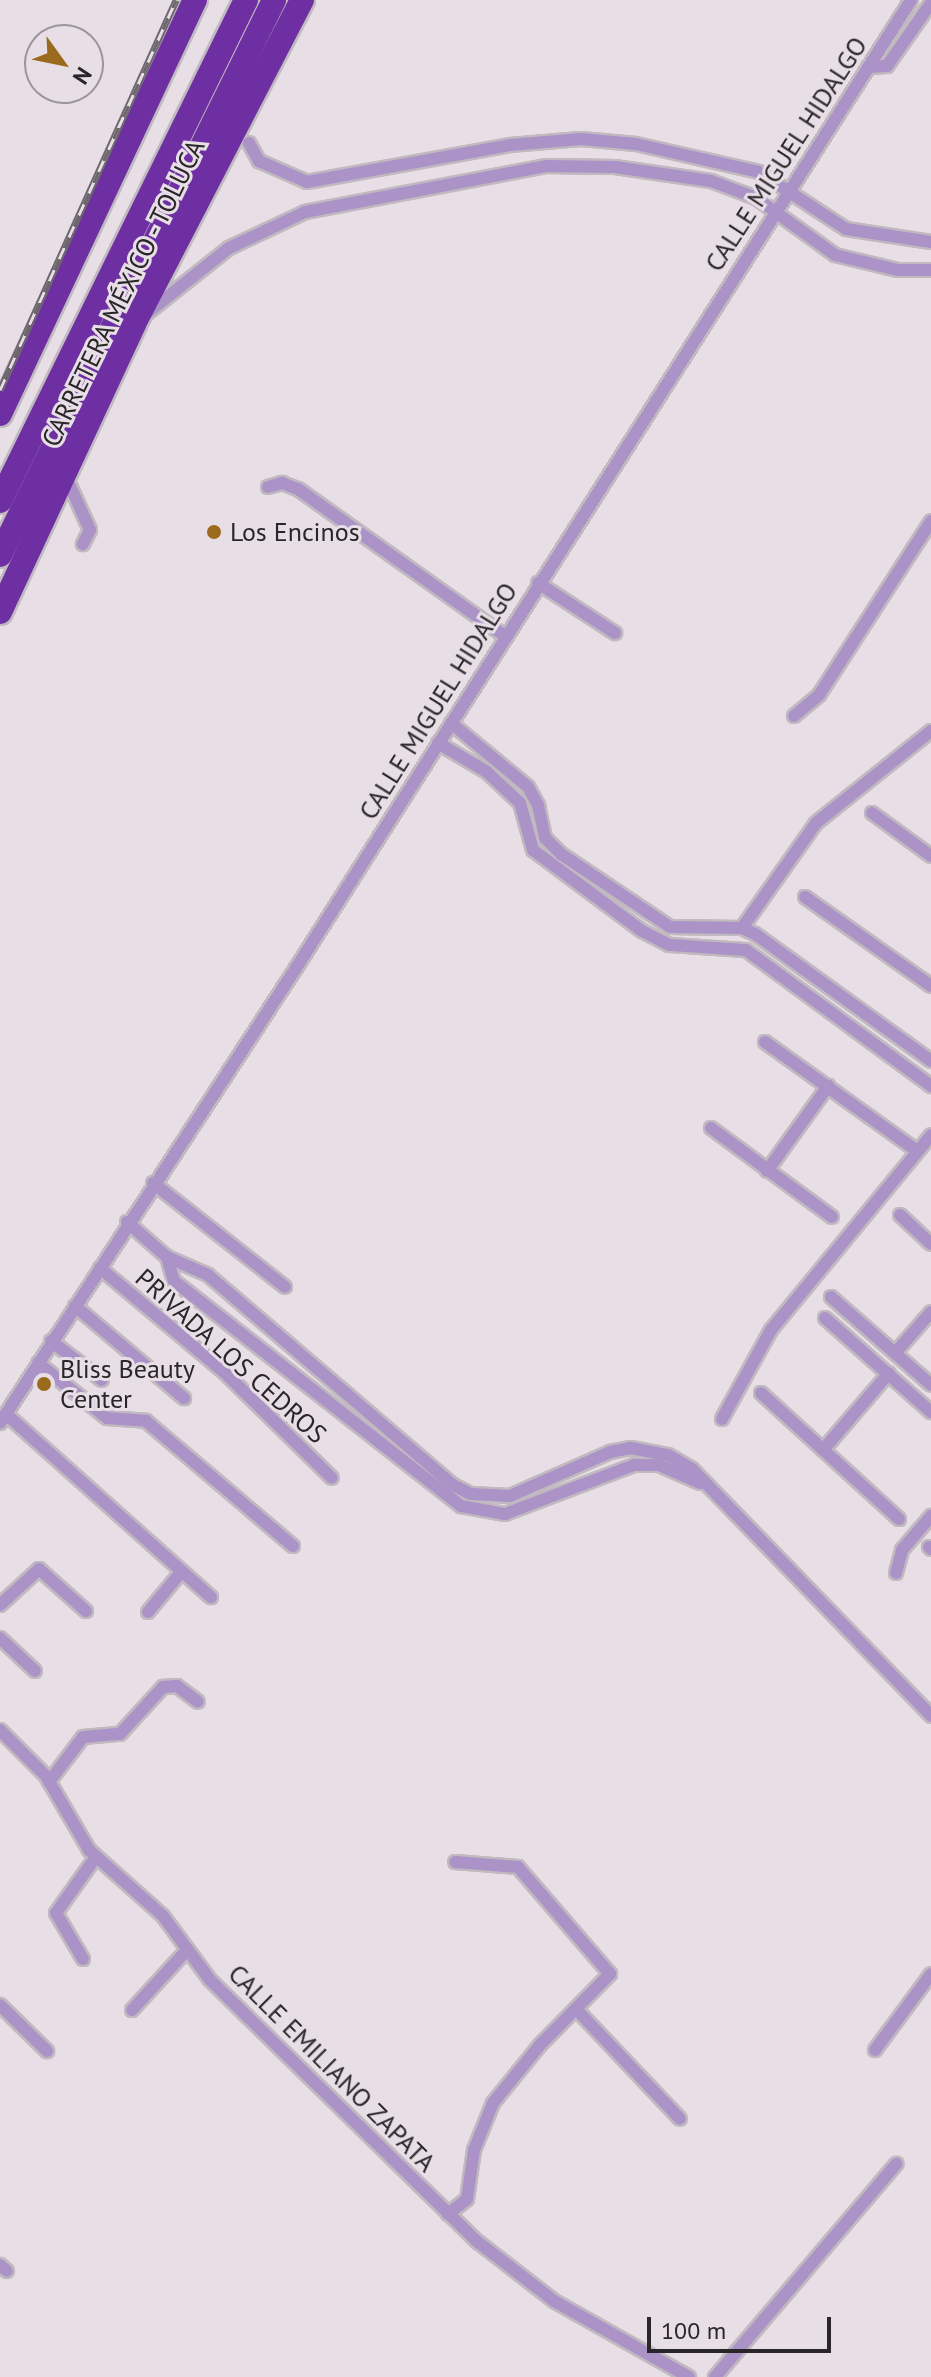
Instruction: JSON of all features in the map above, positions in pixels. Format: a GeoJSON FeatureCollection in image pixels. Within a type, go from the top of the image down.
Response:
{"type":"FeatureCollection","features":[{"type":"Feature","properties":{"kind":"highway"},"geometry":{"type":"LineString","coordinates":[[0,414],[195,0]]}},
{"type":"Feature","properties":{"kind":"highway"},"geometry":{"type":"LineString","coordinates":[[0,555],[10,508],[231,0]]}},
{"type":"Feature","properties":{"kind":"highway"},"geometry":{"type":"LineString","coordinates":[[156,178],[246,0]]}},
{"type":"Feature","properties":{"kind":"highway"},"geometry":{"type":"LineString","coordinates":[[10,508],[274,0]]}},
{"type":"Feature","properties":{"kind":"highway","name":"CARRETERA MÉXICO - TOLUCA"},"geometry":{"type":"LineString","coordinates":[[0,612],[66,477],[134,324],[302,0]]}},
{"type":"Feature","properties":{"kind":"highway"},"geometry":{"type":"LineString","coordinates":[[248,102],[249,143]]}},
{"type":"Feature","properties":{"kind":"street","name":"CALLE MIGUEL HIDALGO"},"geometry":{"type":"LineString","coordinates":[[3,1418],[451,723],[911,0]]}},
{"type":"Feature","properties":{"kind":"street"},"geometry":{"type":"LineString","coordinates":[[868,67],[887,66],[931,3]]}},
{"type":"Feature","properties":{"kind":"street"},"geometry":{"type":"LineString","coordinates":[[249,143],[259,161],[307,182],[510,145],[581,139],[702,156],[759,172],[846,229],[931,242]]}},
{"type":"Feature","properties":{"kind":"street"},"geometry":{"type":"LineString","coordinates":[[134,324],[229,248],[305,212],[421,187],[546,166],[615,167],[711,181],[775,211],[835,255],[898,270],[931,270]]}},
{"type":"Feature","properties":{"kind":"street"},"geometry":{"type":"LineString","coordinates":[[835,255],[846,229]]}},
{"type":"Feature","properties":{"kind":"street"},"geometry":{"type":"LineString","coordinates":[[66,477],[90,530],[83,544]]}},
{"type":"Feature","properties":{"kind":"street"},"geometry":{"type":"LineString","coordinates":[[268,487],[282,483],[298,489],[505,636]]}},
{"type":"Feature","properties":{"kind":"street"},"geometry":{"type":"LineString","coordinates":[[794,716],[819,695],[931,521]]}},
{"type":"Feature","properties":{"kind":"street"},"geometry":{"type":"LineString","coordinates":[[916,544],[931,538]]}},
{"type":"Feature","properties":{"kind":"street"},"geometry":{"type":"LineString","coordinates":[[538,583],[615,633]]}},
{"type":"Feature","properties":{"kind":"street"},"geometry":{"type":"LineString","coordinates":[[451,723],[513,772],[535,796],[541,829],[551,847],[658,922],[698,929],[742,928],[931,1061]]}},
{"type":"Feature","properties":{"kind":"street"},"geometry":{"type":"LineString","coordinates":[[742,928],[816,823],[931,731]]}},
{"type":"Feature","properties":{"kind":"street"},"geometry":{"type":"LineString","coordinates":[[463,755],[473,740]]}},
{"type":"Feature","properties":{"kind":"street"},"geometry":{"type":"LineString","coordinates":[[438,743],[463,755],[502,784],[520,803],[528,844],[541,858],[653,938],[746,950],[931,1086]]}},
{"type":"Feature","properties":{"kind":"street"},"geometry":{"type":"LineString","coordinates":[[502,784],[513,772]]}},
{"type":"Feature","properties":{"kind":"street"},"geometry":{"type":"LineString","coordinates":[[872,813],[931,856]]}},
{"type":"Feature","properties":{"kind":"street"},"geometry":{"type":"LineString","coordinates":[[805,897],[931,986]]}},
{"type":"Feature","properties":{"kind":"street"},"geometry":{"type":"LineString","coordinates":[[698,929],[698,946]]}},
{"type":"Feature","properties":{"kind":"street"},"geometry":{"type":"LineString","coordinates":[[765,1042],[917,1151]]}},
{"type":"Feature","properties":{"kind":"street"},"geometry":{"type":"LineString","coordinates":[[767,1171],[828,1086]]}},
{"type":"Feature","properties":{"kind":"street"},"geometry":{"type":"LineString","coordinates":[[711,1128],[832,1217]]}},
{"type":"Feature","properties":{"kind":"street"},"geometry":{"type":"LineString","coordinates":[[722,1419],[771,1330],[931,1135]]}},
{"type":"Feature","properties":{"kind":"street"},"geometry":{"type":"LineString","coordinates":[[153,1183],[285,1287]]}},
{"type":"Feature","properties":{"kind":"street"},"geometry":{"type":"LineString","coordinates":[[900,1215],[931,1244]]}},
{"type":"Feature","properties":{"kind":"street"},"geometry":{"type":"LineString","coordinates":[[127,1222],[167,1257],[208,1275],[453,1485],[491,1498],[553,1495]]}},
{"type":"Feature","properties":{"kind":"street"},"geometry":{"type":"LineString","coordinates":[[167,1257],[174,1281],[445,1497],[488,1515],[527,1509],[553,1495],[634,1465],[659,1465],[710,1488]]}},
{"type":"Feature","properties":{"kind":"street","name":"PRIVADA LOS CEDROS"},"geometry":{"type":"LineString","coordinates":[[100,1268],[224,1372],[332,1478]]}},
{"type":"Feature","properties":{"kind":"street"},"geometry":{"type":"LineString","coordinates":[[831,1297],[931,1385]]}},
{"type":"Feature","properties":{"kind":"street"},"geometry":{"type":"LineString","coordinates":[[75,1306],[184,1398]]}},
{"type":"Feature","properties":{"kind":"street"},"geometry":{"type":"LineString","coordinates":[[896,1352],[931,1312]]}},
{"type":"Feature","properties":{"kind":"street"},"geometry":{"type":"LineString","coordinates":[[825,1318],[931,1412]]}},
{"type":"Feature","properties":{"kind":"street"},"geometry":{"type":"LineString","coordinates":[[51,1341],[102,1380]]}},
{"type":"Feature","properties":{"kind":"street"},"geometry":{"type":"LineString","coordinates":[[38,1363],[107,1418],[146,1421],[293,1546]]}},
{"type":"Feature","properties":{"kind":"street"},"geometry":{"type":"LineString","coordinates":[[823,1450],[889,1373]]}},
{"type":"Feature","properties":{"kind":"street"},"geometry":{"type":"LineString","coordinates":[[761,1393],[899,1519]]}},
{"type":"Feature","properties":{"kind":"street"},"geometry":{"type":"LineString","coordinates":[[3,1418],[211,1597]]}},
{"type":"Feature","properties":{"kind":"street"},"geometry":{"type":"LineString","coordinates":[[510,1496],[610,1452],[631,1448],[668,1455],[710,1488],[931,1716]]}},
{"type":"Feature","properties":{"kind":"street"},"geometry":{"type":"LineString","coordinates":[[896,1573],[902,1550],[931,1516]]}},
{"type":"Feature","properties":{"kind":"street"},"geometry":{"type":"LineString","coordinates":[[0,1605],[39,1569],[86,1611]]}},
{"type":"Feature","properties":{"kind":"street"},"geometry":{"type":"LineString","coordinates":[[148,1612],[182,1571]]}},
{"type":"Feature","properties":{"kind":"street"},"geometry":{"type":"LineString","coordinates":[[0,1638],[35,1671]]}},
{"type":"Feature","properties":{"kind":"street"},"geometry":{"type":"LineString","coordinates":[[49,1782],[83,1737],[120,1734],[163,1687],[177,1686],[198,1702]]}},
{"type":"Feature","properties":{"kind":"street","name":"CALLE EMILIANO ZAPATA"},"geometry":{"type":"LineString","coordinates":[[0,1730],[49,1782],[96,1857],[163,1916],[186,1951],[448,2214],[541,2293],[689,2377]]}},
{"type":"Feature","properties":{"kind":"street"},"geometry":{"type":"LineString","coordinates":[[83,1959],[56,1913],[96,1857]]}},
{"type":"Feature","properties":{"kind":"street"},"geometry":{"type":"LineString","coordinates":[[448,2214],[467,2199],[474,2150],[493,2103],[608,1977],[608,1969],[518,1867],[455,1862]]}},
{"type":"Feature","properties":{"kind":"street"},"geometry":{"type":"LineString","coordinates":[[132,2010],[186,1951]]}},
{"type":"Feature","properties":{"kind":"street"},"geometry":{"type":"LineString","coordinates":[[875,2050],[931,1974]]}},
{"type":"Feature","properties":{"kind":"street"},"geometry":{"type":"LineString","coordinates":[[0,2005],[47,2051]]}},
{"type":"Feature","properties":{"kind":"street"},"geometry":{"type":"LineString","coordinates":[[576,2009],[680,2119]]}},
{"type":"Feature","properties":{"kind":"street"},"geometry":{"type":"LineString","coordinates":[[715,2377],[896,2164]]}},
{"type":"Feature","properties":{"kind":"railway"},"geometry":{"type":"LineString","coordinates":[[0,390],[176,0]]}},
{"type":"Feature","properties":{"kind":"place","name":"Los Encinos"},"geometry":{"type":"Point","coordinates":[214,532]}},
{"type":"Feature","properties":{"kind":"place","name":"Bliss Beauty Center"},"geometry":{"type":"Point","coordinates":[44,1384]}}]}
